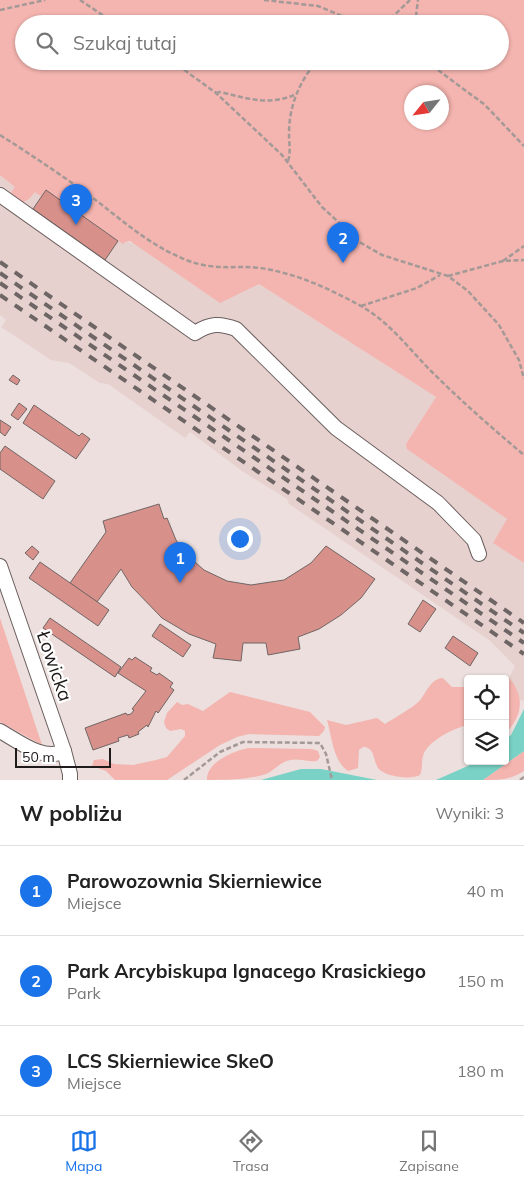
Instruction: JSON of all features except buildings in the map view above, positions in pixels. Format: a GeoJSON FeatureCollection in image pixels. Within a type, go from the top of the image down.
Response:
{"type":"FeatureCollection","features":[{"type":"Feature","properties":{"kind":"street"},"geometry":{"type":"LineString","coordinates":[[0,194],[195,333],[207,326],[216,324],[236,329],[336,428],[438,503],[474,540],[479,554]]}},
{"type":"Feature","properties":{"kind":"street","name":"Łowicka"},"geometry":{"type":"LineString","coordinates":[[0,566],[64,751],[70,780]]}},
{"type":"Feature","properties":{"kind":"street"},"geometry":{"type":"LineString","coordinates":[[0,731],[45,754],[56,755],[64,751]]}},
{"type":"Feature","properties":{"kind":"path"},"geometry":{"type":"LineString","coordinates":[[0,10],[45,0]]}},
{"type":"Feature","properties":{"kind":"path"},"geometry":{"type":"LineString","coordinates":[[80,0],[102,15]]}},
{"type":"Feature","properties":{"kind":"path"},"geometry":{"type":"LineString","coordinates":[[264,0],[318,6],[340,15]]}},
{"type":"Feature","properties":{"kind":"path"},"geometry":{"type":"LineString","coordinates":[[394,15],[410,0]]}},
{"type":"Feature","properties":{"kind":"path"},"geometry":{"type":"LineString","coordinates":[[416,15],[418,0]]}},
{"type":"Feature","properties":{"kind":"path"},"geometry":{"type":"LineString","coordinates":[[184,70],[216,93],[288,161],[322,207],[361,243],[382,255],[448,276],[468,291],[499,324],[519,360],[524,379]]}},
{"type":"Feature","properties":{"kind":"path"},"geometry":{"type":"LineString","coordinates":[[288,161],[289,131],[295,95],[309,70]]}},
{"type":"Feature","properties":{"kind":"path"},"geometry":{"type":"LineString","coordinates":[[438,70],[485,105],[524,146]]}},
{"type":"Feature","properties":{"kind":"path"},"geometry":{"type":"LineString","coordinates":[[216,93],[220,92],[256,101],[274,102],[295,95]]}},
{"type":"Feature","properties":{"kind":"path"},"geometry":{"type":"LineString","coordinates":[[0,135],[81,190],[125,224],[172,253],[209,266],[259,268],[282,272],[307,280],[360,306],[404,341],[461,400],[524,455]]}},
{"type":"Feature","properties":{"kind":"path"},"geometry":{"type":"LineString","coordinates":[[503,261],[524,246]]}},
{"type":"Feature","properties":{"kind":"path"},"geometry":{"type":"LineString","coordinates":[[448,276],[503,261],[524,260]]}},
{"type":"Feature","properties":{"kind":"path"},"geometry":{"type":"LineString","coordinates":[[360,306],[422,286],[440,274]]}},
{"type":"Feature","properties":{"kind":"path"},"geometry":{"type":"LineString","coordinates":[[184,780],[220,752],[243,742],[320,743],[326,754],[332,780]]}},
{"type":"Feature","properties":{"kind":"path"},"geometry":{"type":"LineString","coordinates":[[520,780],[524,777]]}},
{"type":"Feature","properties":{"kind":"shaded area"},"geometry":{"type":"Polygon","coordinates":[[[0,0],[524,0],[524,563],[493,543],[507,519],[407,449],[406,444],[436,397],[259,284],[220,303],[130,241],[123,244],[46,191],[42,197],[35,192],[22,203],[10,194],[15,187],[0,175],[0,0]]]}},
{"type":"Feature","properties":{"kind":"shaded area"},"geometry":{"type":"Polygon","coordinates":[[[0,156],[125,241],[259,284],[436,397],[406,444],[408,449],[507,519],[494,543],[524,563],[524,701],[517,699],[509,678],[515,666],[489,640],[289,504],[287,499],[242,471],[190,432],[185,438],[108,384],[100,383],[69,363],[51,360],[1,327],[6,320],[0,315],[0,156]]]}},
{"type":"Feature","properties":{"kind":"shaded area"},"geometry":{"type":"Polygon","coordinates":[[[0,618],[42,745],[0,722],[0,618]]]}},
{"type":"Feature","properties":{"kind":"shaded area"},"geometry":{"type":"Polygon","coordinates":[[[443,678],[452,687],[464,687],[464,726],[449,732],[430,745],[423,756],[420,775],[405,777],[386,774],[376,765],[370,749],[363,747],[359,750],[358,768],[348,771],[343,767],[336,755],[327,720],[346,725],[377,718],[385,724],[414,705],[421,699],[432,683],[443,678]]]}},
{"type":"Feature","properties":{"kind":"shaded area"},"geometry":{"type":"Polygon","coordinates":[[[509,678],[517,691],[520,705],[516,720],[509,729],[509,678]]]}},
{"type":"Feature","properties":{"kind":"shaded area"},"geometry":{"type":"Polygon","coordinates":[[[230,692],[310,712],[325,727],[324,731],[319,736],[249,734],[237,737],[220,745],[167,780],[115,780],[106,771],[92,766],[94,760],[103,759],[114,764],[133,765],[167,757],[185,736],[185,731],[181,729],[170,731],[166,728],[164,722],[167,713],[177,702],[182,705],[188,704],[203,711],[230,692]]]}},
{"type":"Feature","properties":{"kind":"shaded area"},"geometry":{"type":"Polygon","coordinates":[[[248,748],[312,749],[318,751],[320,757],[317,761],[296,759],[286,761],[266,774],[252,777],[207,780],[211,768],[222,758],[248,748]]]}},
{"type":"Feature","properties":{"kind":"shaded area"},"geometry":{"type":"Polygon","coordinates":[[[524,751],[524,771],[505,779],[483,780],[504,765],[509,765],[509,762],[524,751]]]}},
{"type":"Feature","properties":{"kind":"water"},"geometry":{"type":"Polygon","coordinates":[[[524,709],[524,751],[509,762],[509,737],[524,709]]]}},
{"type":"Feature","properties":{"kind":"water"},"geometry":{"type":"Polygon","coordinates":[[[470,765],[504,765],[483,780],[436,780],[470,765]]]}},
{"type":"Feature","properties":{"kind":"water"},"geometry":{"type":"Polygon","coordinates":[[[301,769],[321,769],[377,780],[261,780],[301,769]]]}},
{"type":"Feature","properties":{"kind":"railway"},"geometry":{"type":"LineString","coordinates":[[0,262],[524,623]]}},
{"type":"Feature","properties":{"kind":"railway"},"geometry":{"type":"LineString","coordinates":[[0,273],[524,633]]}},
{"type":"Feature","properties":{"kind":"railway"},"geometry":{"type":"LineString","coordinates":[[0,283],[524,643]]}},
{"type":"Feature","properties":{"kind":"railway"},"geometry":{"type":"LineString","coordinates":[[0,295],[524,654]]}},
{"type":"Feature","properties":{"kind":"place","name":"LCS Skierniewice SkeO"},"geometry":{"type":"Point","coordinates":[76,225]}},
{"type":"Feature","properties":{"kind":"place","name":"Park Arcybiskupa Ignacego Krasickiego"},"geometry":{"type":"Point","coordinates":[343,263]}},
{"type":"Feature","properties":{"kind":"place","name":"Parowozownia Skierniewice"},"geometry":{"type":"Point","coordinates":[180,583]}}]}
